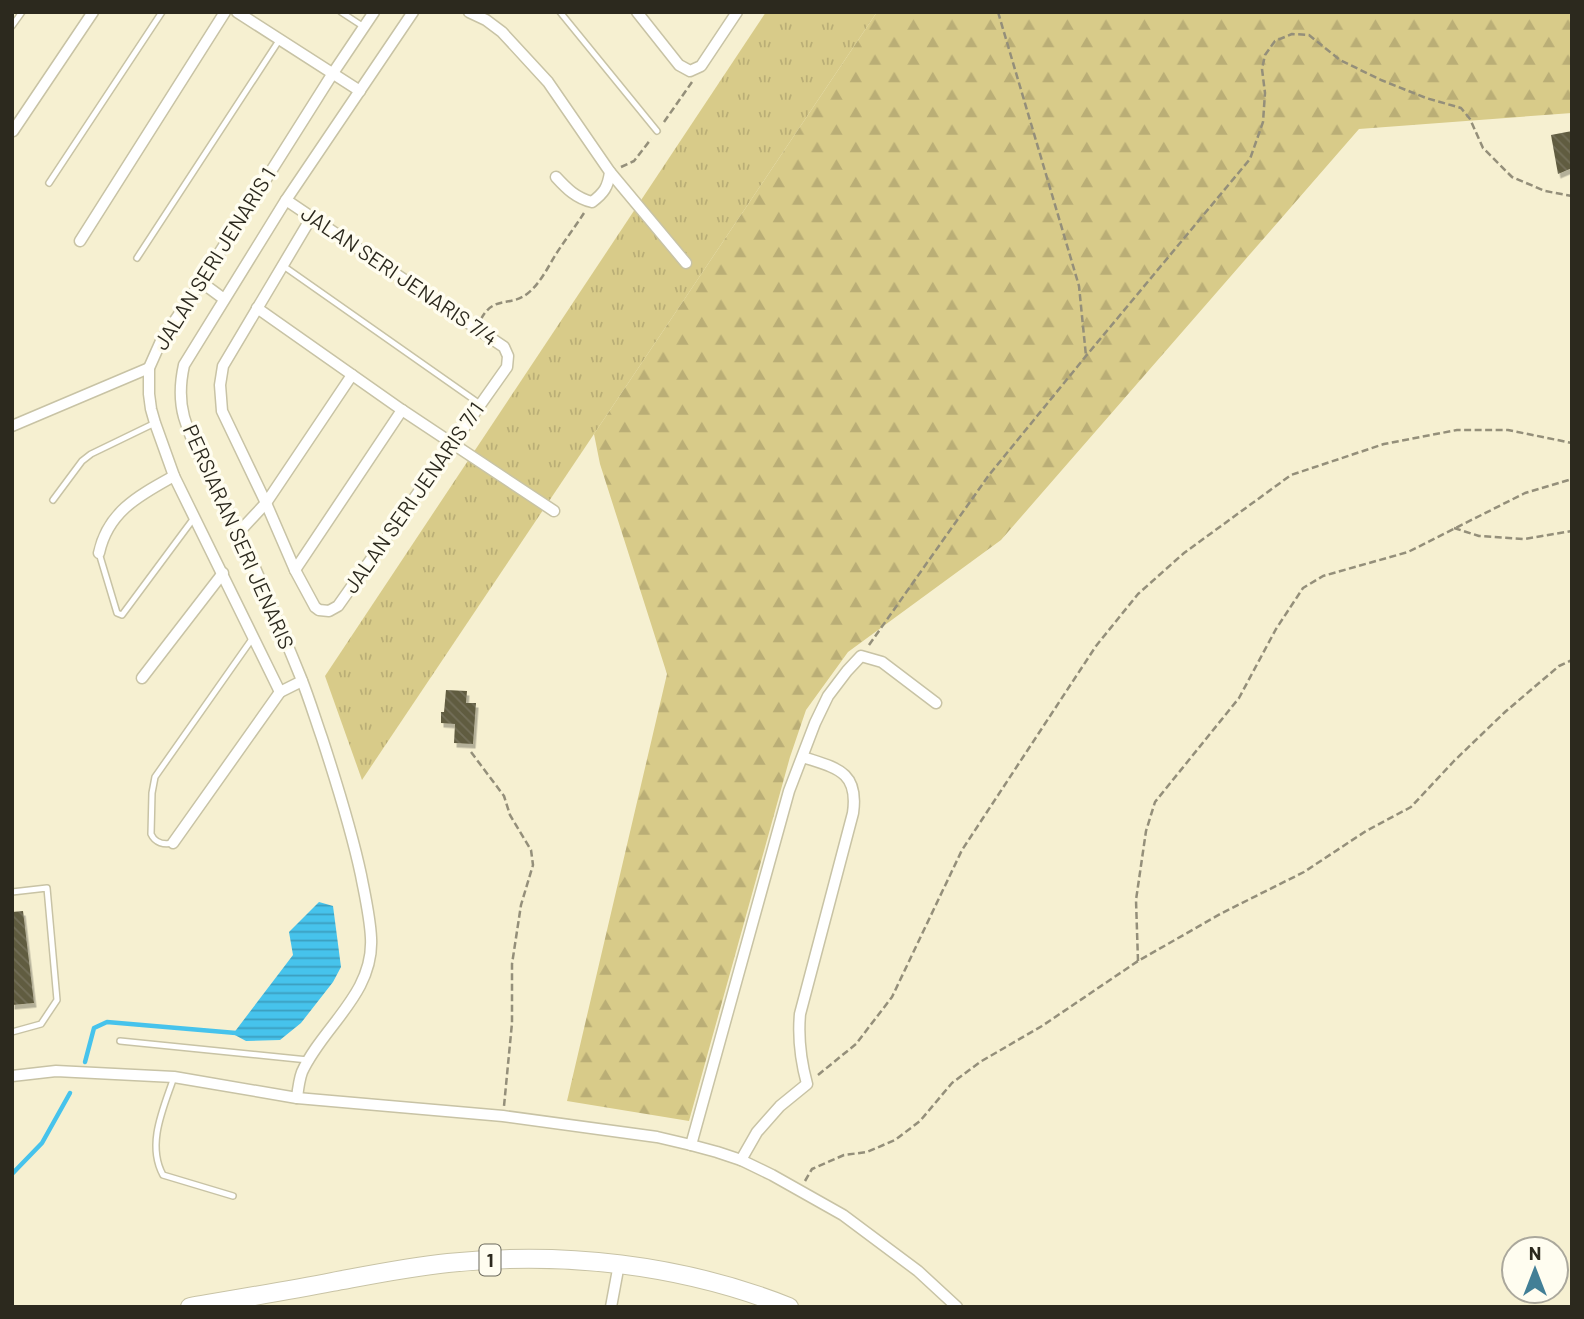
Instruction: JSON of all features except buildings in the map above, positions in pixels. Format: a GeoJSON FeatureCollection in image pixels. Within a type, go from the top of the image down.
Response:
{"type":"FeatureCollection","features":[{"type":"Feature","properties":{"kind":"main road","name":"1"},"geometry":{"type":"LineString","coordinates":[[190,1307],[223,1304],[447,1263],[509,1258],[619,1264],[713,1281],[789,1307]]}},
{"type":"Feature","properties":{"kind":"street"},"geometry":{"type":"LineString","coordinates":[[13,131],[93,12]]}},
{"type":"Feature","properties":{"kind":"street"},"geometry":{"type":"LineString","coordinates":[[80,241],[225,12]]}},
{"type":"Feature","properties":{"kind":"street"},"geometry":{"type":"LineString","coordinates":[[237,12],[360,91]]}},
{"type":"Feature","properties":{"kind":"street","name":"JALAN SERI JENARIS 1"},"geometry":{"type":"LineString","coordinates":[[280,692],[174,475],[155,424],[149,394],[149,368],[161,341],[374,12]]}},
{"type":"Feature","properties":{"kind":"street","name":"PERSIARAN SERI JENARIS"},"geometry":{"type":"LineString","coordinates":[[297,1098],[300,1075],[308,1060],[362,983],[372,941],[369,916],[342,799],[302,681],[239,532],[184,418],[180,391],[184,365],[224,299],[286,200],[413,12]]}},
{"type":"Feature","properties":{"kind":"street"},"geometry":{"type":"LineString","coordinates":[[469,12],[502,32],[548,82],[610,172],[686,263]]}},
{"type":"Feature","properties":{"kind":"street"},"geometry":{"type":"LineString","coordinates":[[637,12],[679,65],[690,71],[701,66],[737,12]]}},
{"type":"Feature","properties":{"kind":"street"},"geometry":{"type":"LineString","coordinates":[[556,177],[575,195],[592,202],[603,194],[610,172]]}},
{"type":"Feature","properties":{"kind":"street","name":"JALAN SERI JENARIS 7/4"},"geometry":{"type":"LineString","coordinates":[[286,200],[504,347],[508,356]]}},
{"type":"Feature","properties":{"kind":"street","name":"JALAN SERI JENARIS 7/1"},"geometry":{"type":"LineString","coordinates":[[311,218],[223,366],[220,385],[222,411],[295,570],[319,610],[329,611],[338,606],[507,367],[508,356]]}},
{"type":"Feature","properties":{"kind":"street"},"geometry":{"type":"LineString","coordinates":[[201,282],[224,299]]}},
{"type":"Feature","properties":{"kind":"street"},"geometry":{"type":"LineString","coordinates":[[257,308],[402,410],[554,511]]}},
{"type":"Feature","properties":{"kind":"street"},"geometry":{"type":"LineString","coordinates":[[12,426],[149,368]]}},
{"type":"Feature","properties":{"kind":"street"},"geometry":{"type":"LineString","coordinates":[[239,532],[266,503],[352,375]]}},
{"type":"Feature","properties":{"kind":"street"},"geometry":{"type":"LineString","coordinates":[[295,570],[402,410]]}},
{"type":"Feature","properties":{"kind":"street"},"geometry":{"type":"LineString","coordinates":[[99,553],[110,525],[119,513],[130,502],[174,475]]}},
{"type":"Feature","properties":{"kind":"street"},"geometry":{"type":"LineString","coordinates":[[142,678],[223,573]]}},
{"type":"Feature","properties":{"kind":"street"},"geometry":{"type":"LineString","coordinates":[[691,1145],[782,813],[815,723],[828,696],[861,656],[882,662],[936,703]]}},
{"type":"Feature","properties":{"kind":"street"},"geometry":{"type":"LineString","coordinates":[[173,843],[280,692],[302,681]]}},
{"type":"Feature","properties":{"kind":"street"},"geometry":{"type":"LineString","coordinates":[[741,1160],[757,1132],[780,1106],[807,1084],[800,1014],[856,798],[852,784],[845,775],[834,767],[803,757]]}},
{"type":"Feature","properties":{"kind":"street"},"geometry":{"type":"LineString","coordinates":[[12,1076],[56,1071],[174,1077],[297,1098],[503,1116],[657,1137],[691,1145],[741,1160],[843,1215],[918,1271],[957,1307]]}},
{"type":"Feature","properties":{"kind":"street"},"geometry":{"type":"LineString","coordinates":[[611,1307],[619,1264]]}},
{"type":"Feature","properties":{"kind":"lane"},"geometry":{"type":"LineString","coordinates":[[12,26],[22,12]]}},
{"type":"Feature","properties":{"kind":"lane"},"geometry":{"type":"LineString","coordinates":[[48,183],[162,12]]}},
{"type":"Feature","properties":{"kind":"lane"},"geometry":{"type":"LineString","coordinates":[[341,12],[364,27]]}},
{"type":"Feature","properties":{"kind":"lane"},"geometry":{"type":"LineString","coordinates":[[561,12],[657,131]]}},
{"type":"Feature","properties":{"kind":"lane"},"geometry":{"type":"LineString","coordinates":[[137,258],[280,39]]}},
{"type":"Feature","properties":{"kind":"lane"},"geometry":{"type":"LineString","coordinates":[[282,265],[480,404]]}},
{"type":"Feature","properties":{"kind":"lane"},"geometry":{"type":"LineString","coordinates":[[53,500],[82,461],[91,454],[155,424]]}},
{"type":"Feature","properties":{"kind":"lane"},"geometry":{"type":"LineString","coordinates":[[99,553],[117,613],[121,615],[195,518]]}},
{"type":"Feature","properties":{"kind":"lane"},"geometry":{"type":"LineString","coordinates":[[173,843],[162,844],[151,834],[155,777],[252,638]]}},
{"type":"Feature","properties":{"kind":"lane"},"geometry":{"type":"LineString","coordinates":[[12,892],[47,888],[57,1000],[41,1024],[12,1032]]}},
{"type":"Feature","properties":{"kind":"lane"},"geometry":{"type":"LineString","coordinates":[[120,1041],[308,1060]]}},
{"type":"Feature","properties":{"kind":"lane"},"geometry":{"type":"LineString","coordinates":[[174,1077],[160,1119],[155,1150],[157,1164],[163,1175],[233,1196]]}},
{"type":"Feature","properties":{"kind":"path"},"geometry":{"type":"LineString","coordinates":[[998,12],[1079,286],[1086,356]]}},
{"type":"Feature","properties":{"kind":"path"},"geometry":{"type":"LineString","coordinates":[[861,656],[989,475],[1250,159],[1263,122],[1265,93],[1262,69],[1265,55],[1275,41],[1292,34],[1309,35],[1340,60],[1381,80],[1426,98],[1461,108],[1470,119],[1483,148],[1511,177],[1545,191],[1572,196]]}},
{"type":"Feature","properties":{"kind":"path"},"geometry":{"type":"LineString","coordinates":[[476,328],[486,310],[498,303],[526,295],[540,281],[592,202]]}},
{"type":"Feature","properties":{"kind":"path"},"geometry":{"type":"LineString","coordinates":[[807,1084],[856,1044],[892,997],[969,839],[1097,646],[1138,594],[1184,552],[1291,475],[1384,444],[1457,430],[1508,430],[1572,443]]}},
{"type":"Feature","properties":{"kind":"path"},"geometry":{"type":"LineString","coordinates":[[1138,961],[1136,900],[1146,831],[1155,802],[1239,698],[1276,629],[1303,588],[1324,576],[1408,552],[1525,493],[1572,479]]}},
{"type":"Feature","properties":{"kind":"path"},"geometry":{"type":"LineString","coordinates":[[1454,528],[1479,536],[1524,540],[1572,531]]}},
{"type":"Feature","properties":{"kind":"path"},"geometry":{"type":"LineString","coordinates":[[800,1190],[812,1169],[844,1155],[867,1152],[895,1140],[920,1121],[953,1083],[980,1062],[1042,1026],[1138,961],[1222,913],[1304,872],[1366,831],[1411,807],[1505,712],[1559,666],[1572,660]]}},
{"type":"Feature","properties":{"kind":"path"},"geometry":{"type":"LineString","coordinates":[[471,752],[504,796],[510,815],[531,850],[533,865],[521,905],[512,964],[512,1023],[503,1116]]}},
{"type":"Feature","properties":{"kind":"green space"},"geometry":{"type":"Polygon","coordinates":[[[766,12],[877,12],[362,780],[325,676],[766,12]]]}},
{"type":"Feature","properties":{"kind":"green space"},"geometry":{"type":"Polygon","coordinates":[[[877,12],[1572,12],[1572,113],[1359,129],[1001,540],[848,652],[806,710],[790,757],[689,1121],[567,1101],[667,674],[600,464],[594,434],[877,12]]]}},
{"type":"Feature","properties":{"kind":"water"},"geometry":{"type":"Polygon","coordinates":[[[319,902],[333,906],[341,967],[333,982],[301,1023],[280,1040],[246,1041],[233,1034],[293,955],[289,932],[319,902]]]}},
{"type":"Feature","properties":{"kind":"waterway"},"geometry":{"type":"LineString","coordinates":[[85,1062],[94,1028],[107,1022],[236,1033]]}},
{"type":"Feature","properties":{"kind":"waterway"},"geometry":{"type":"LineString","coordinates":[[12,1174],[42,1143],[70,1093]]}}]}
